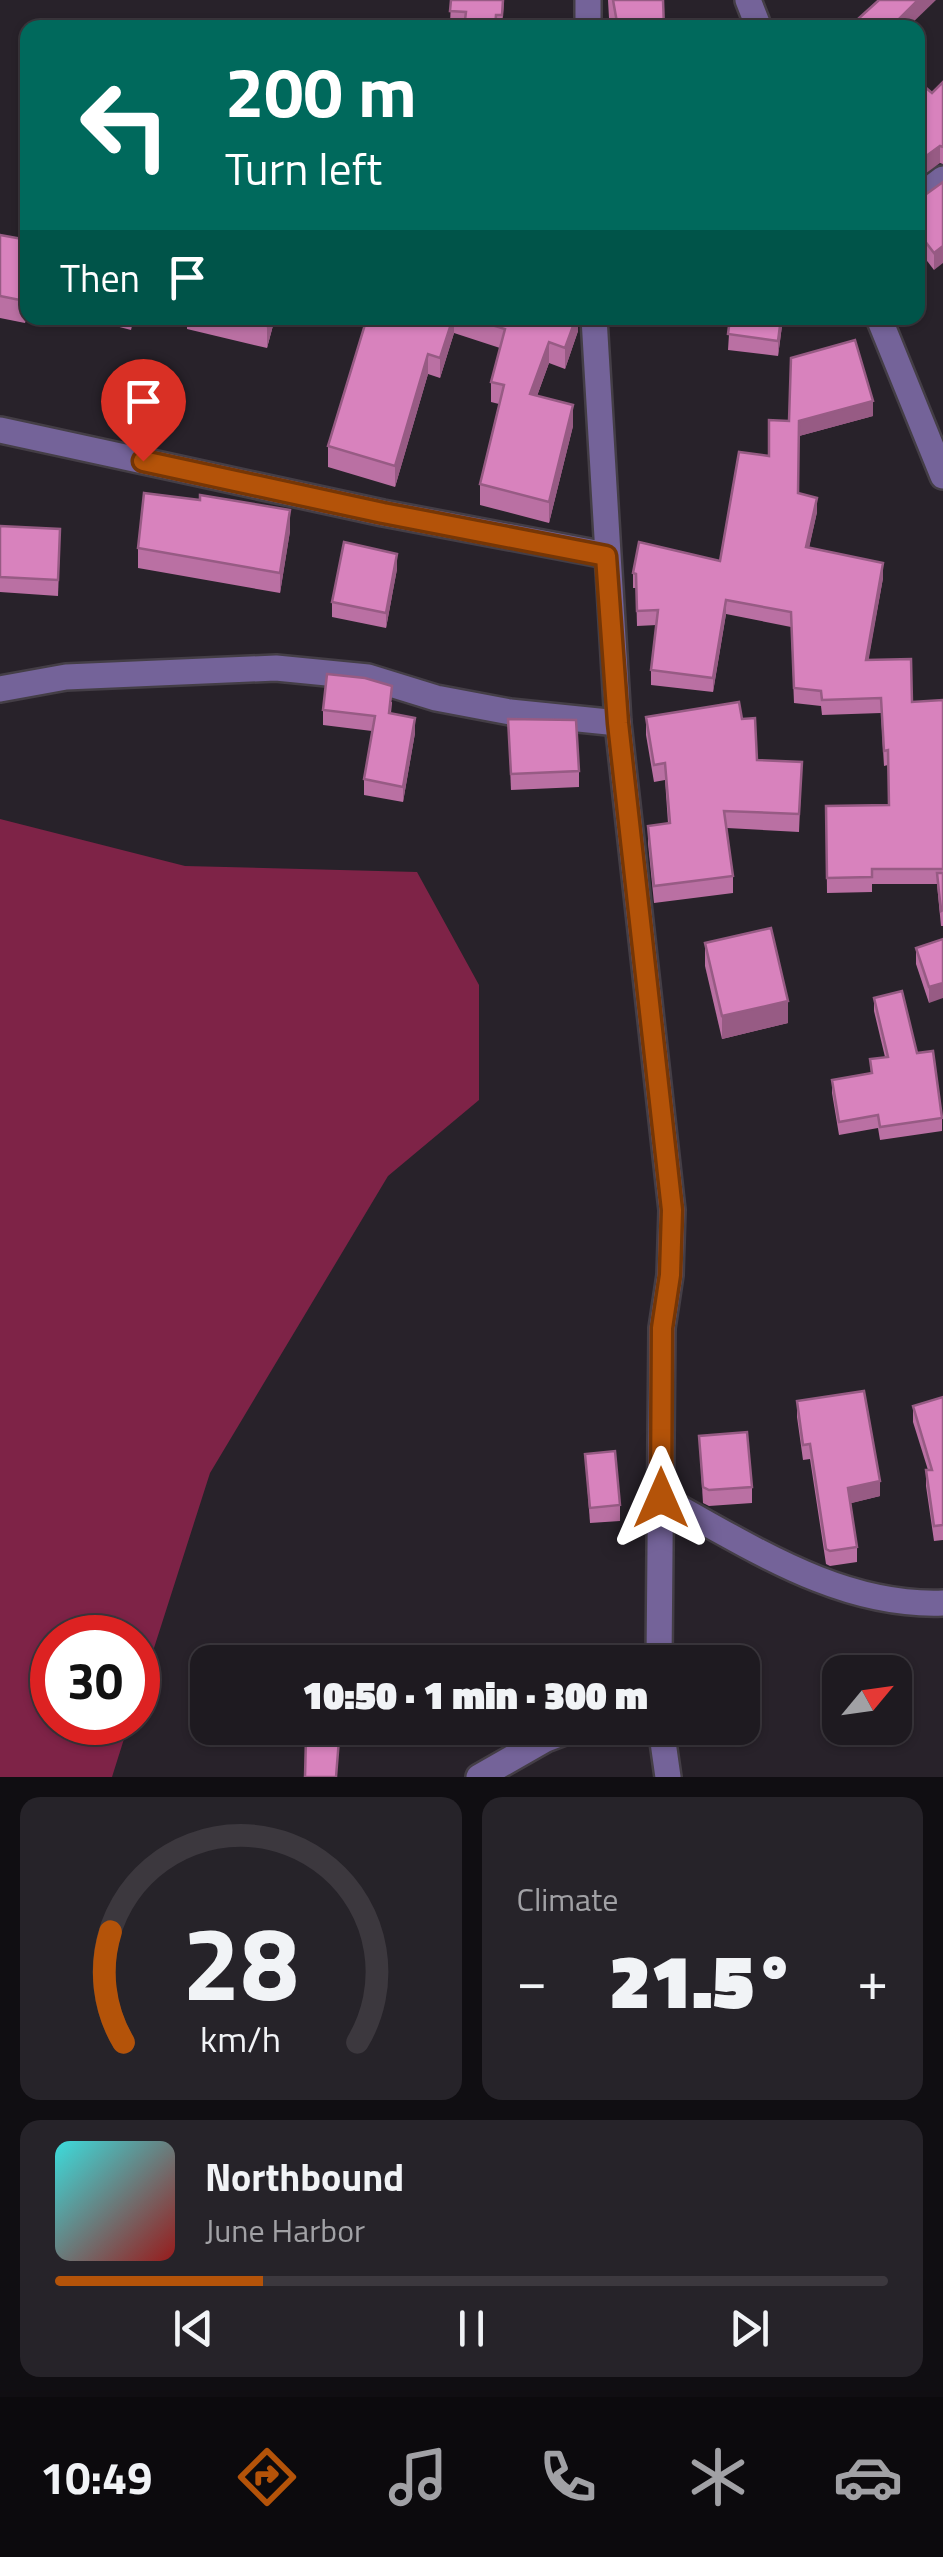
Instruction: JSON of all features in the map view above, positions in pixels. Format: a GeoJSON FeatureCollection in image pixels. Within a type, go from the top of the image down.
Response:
{"type":"FeatureCollection","features":[{"type":"Feature","properties":{"kind":"street"},"geometry":{"type":"LineString","coordinates":[[594,325],[618,723],[672,1210],[670,1275],[662,1328],[660,1645]]}},
{"type":"Feature","properties":{"kind":"street"},"geometry":{"type":"LineString","coordinates":[[882,325],[943,476]]}},
{"type":"Feature","properties":{"kind":"street"},"geometry":{"type":"LineString","coordinates":[[0,430],[383,513],[606,556]]}},
{"type":"Feature","properties":{"kind":"street"},"geometry":{"type":"LineString","coordinates":[[0,689],[66,677],[276,668],[368,677],[436,698],[510,712],[618,723]]}},
{"type":"Feature","properties":{"kind":"street"},"geometry":{"type":"LineString","coordinates":[[661,1498],[792,1568],[851,1593],[907,1604],[943,1603]]}},
{"type":"Feature","properties":{"kind":"street"},"geometry":{"type":"LineString","coordinates":[[479,1777],[535,1745]]}},
{"type":"Feature","properties":{"kind":"street"},"geometry":{"type":"LineString","coordinates":[[663,1745],[668,1777]]}},
{"type":"Feature","properties":{"kind":"shaded area"},"geometry":{"type":"Polygon","coordinates":[[[0,819],[185,866],[417,872],[479,985],[479,1100],[388,1176],[210,1473],[160,1629],[160,1615],[30,1615],[30,1745],[122,1745],[112,1777],[0,1777],[0,819]]]}},
{"type":"Feature","properties":{"kind":"building"},"geometry":{"type":"Polygon","coordinates":[[[451,0],[503,0],[502,15],[496,15],[496,20],[465,20],[466,12],[450,11],[451,0]]]}},
{"type":"Feature","properties":{"kind":"building"},"geometry":{"type":"Polygon","coordinates":[[[613,0],[663,0],[664,20],[617,20],[613,0]]]}},
{"type":"Feature","properties":{"kind":"building"},"geometry":{"type":"Polygon","coordinates":[[[879,0],[918,0],[898,20],[857,20],[879,0]]]}},
{"type":"Feature","properties":{"kind":"building"},"geometry":{"type":"Polygon","coordinates":[[[943,82],[943,147],[925,157],[925,87],[932,93],[943,82]]]}},
{"type":"Feature","properties":{"kind":"building"},"geometry":{"type":"Polygon","coordinates":[[[943,182],[943,246],[934,253],[925,241],[925,195],[943,182]]]}},
{"type":"Feature","properties":{"kind":"building"},"geometry":{"type":"Polygon","coordinates":[[[0,235],[20,239],[20,300],[0,296],[0,235]]]}},
{"type":"Feature","properties":{"kind":"building"},"geometry":{"type":"Polygon","coordinates":[[[365,325],[451,325],[440,358],[428,354],[395,466],[328,446],[365,325]]]}},
{"type":"Feature","properties":{"kind":"building"},"geometry":{"type":"Polygon","coordinates":[[[492,325],[573,325],[565,348],[549,342],[530,394],[573,405],[549,502],[480,484],[504,385],[491,382],[505,329],[492,325]]]}},
{"type":"Feature","properties":{"kind":"building"},"geometry":{"type":"Polygon","coordinates":[[[729,325],[780,325],[778,341],[728,334],[729,325]]]}},
{"type":"Feature","properties":{"kind":"building"},"geometry":{"type":"Polygon","coordinates":[[[855,340],[873,401],[799,421],[798,493],[817,498],[806,547],[883,563],[866,660],[911,659],[912,702],[943,700],[943,869],[872,869],[872,877],[827,878],[826,806],[889,805],[888,750],[884,751],[881,698],[822,700],[821,691],[794,688],[791,612],[726,600],[713,678],[651,670],[658,610],[637,611],[633,573],[639,542],[720,561],[739,452],[769,456],[769,420],[789,421],[791,358],[855,340]]]}},
{"type":"Feature","properties":{"kind":"building"},"geometry":{"type":"Polygon","coordinates":[[[144,493],[200,500],[200,495],[290,510],[280,573],[138,548],[144,493]]]}},
{"type":"Feature","properties":{"kind":"building"},"geometry":{"type":"Polygon","coordinates":[[[0,526],[60,529],[58,580],[0,577],[0,526]]]}},
{"type":"Feature","properties":{"kind":"building"},"geometry":{"type":"Polygon","coordinates":[[[344,542],[397,554],[386,613],[332,602],[344,542]]]}},
{"type":"Feature","properties":{"kind":"building"},"geometry":{"type":"Polygon","coordinates":[[[327,674],[392,686],[389,713],[415,718],[403,787],[364,779],[375,716],[323,710],[327,674]]]}},
{"type":"Feature","properties":{"kind":"building"},"geometry":{"type":"Polygon","coordinates":[[[739,702],[742,719],[755,718],[757,760],[802,762],[799,814],[724,811],[733,876],[654,886],[648,826],[670,823],[665,763],[654,765],[646,717],[739,702]]]}},
{"type":"Feature","properties":{"kind":"building"},"geometry":{"type":"Polygon","coordinates":[[[508,719],[576,720],[579,771],[511,774],[508,719]]]}},
{"type":"Feature","properties":{"kind":"building"},"geometry":{"type":"Polygon","coordinates":[[[937,873],[943,873],[941,911],[937,873]]]}},
{"type":"Feature","properties":{"kind":"building"},"geometry":{"type":"Polygon","coordinates":[[[771,928],[788,1001],[722,1016],[705,943],[771,928]]]}},
{"type":"Feature","properties":{"kind":"building"},"geometry":{"type":"Polygon","coordinates":[[[943,939],[943,983],[929,987],[916,948],[943,939]]]}},
{"type":"Feature","properties":{"kind":"building"},"geometry":{"type":"Polygon","coordinates":[[[902,991],[917,1053],[933,1051],[942,1118],[880,1127],[878,1115],[839,1122],[832,1080],[872,1073],[870,1059],[888,1057],[874,998],[902,991]]]}},
{"type":"Feature","properties":{"kind":"building"},"geometry":{"type":"Polygon","coordinates":[[[864,1391],[880,1481],[848,1488],[857,1547],[830,1551],[826,1549],[810,1444],[803,1445],[797,1401],[864,1391]]]}},
{"type":"Feature","properties":{"kind":"building"},"geometry":{"type":"Polygon","coordinates":[[[943,1397],[943,1525],[934,1526],[926,1470],[932,1470],[913,1406],[943,1397]]]}},
{"type":"Feature","properties":{"kind":"building"},"geometry":{"type":"Polygon","coordinates":[[[747,1432],[752,1487],[703,1487],[699,1436],[747,1432]]]}},
{"type":"Feature","properties":{"kind":"building"},"geometry":{"type":"Polygon","coordinates":[[[615,1451],[620,1505],[590,1508],[585,1454],[615,1451]]]}},
{"type":"Feature","properties":{"kind":"building"},"geometry":{"type":"Polygon","coordinates":[[[306,1745],[339,1745],[336,1777],[305,1777],[306,1745]]]}},
{"type":"Feature","properties":{"kind":"route"},"geometry":{"type":"LineString","coordinates":[[143,461],[606,556],[618,723],[672,1210],[670,1275],[662,1328],[661,1498]]}}]}
